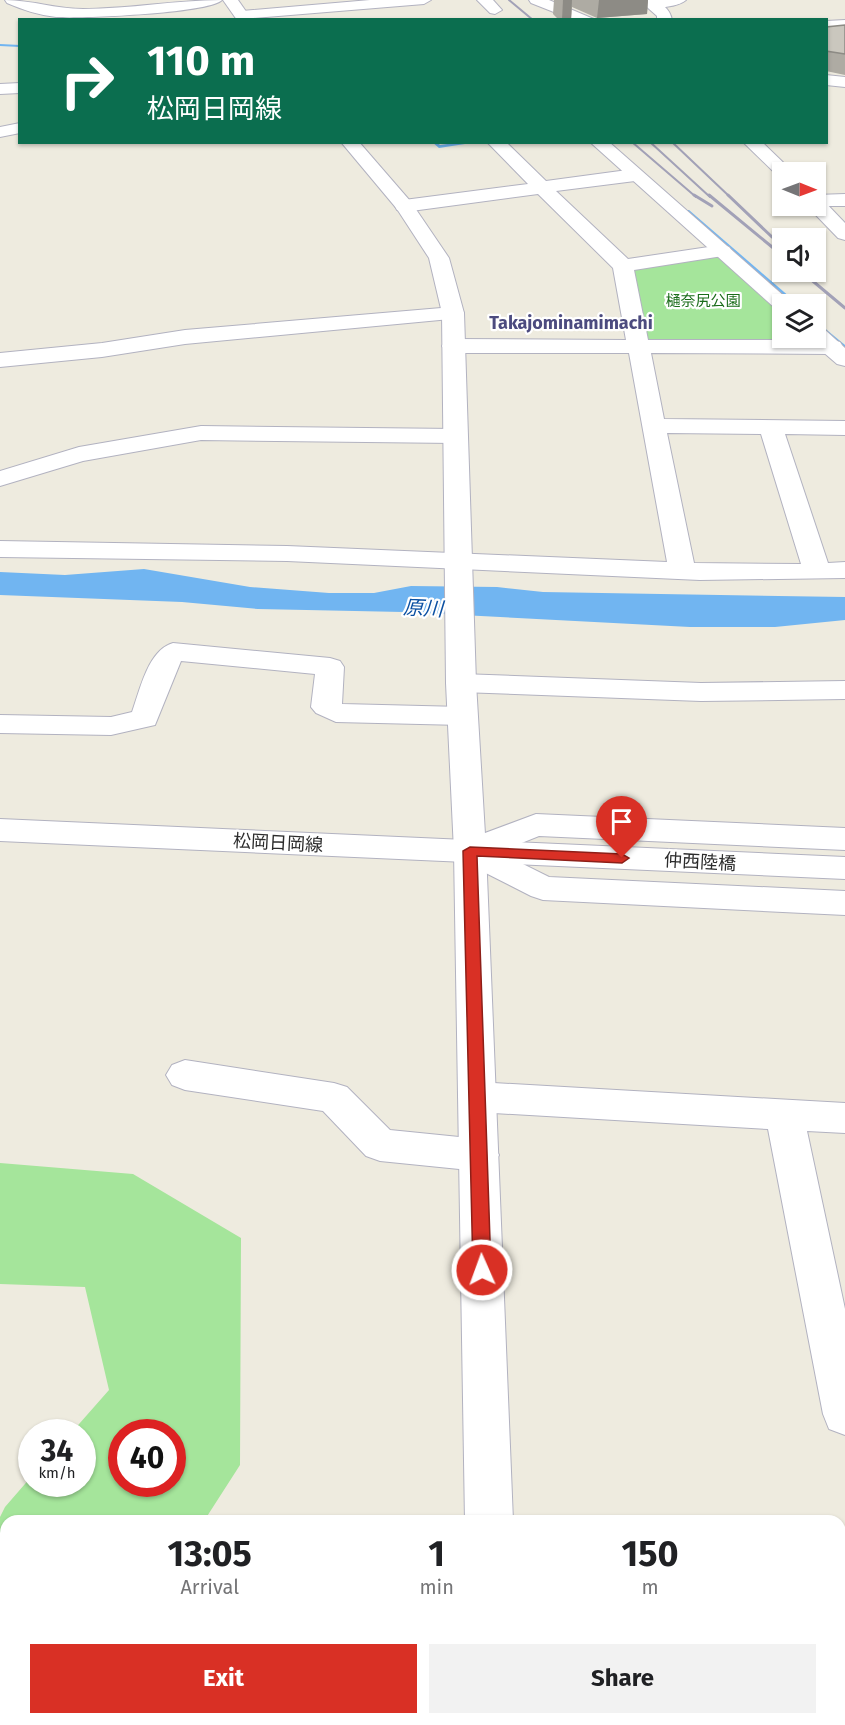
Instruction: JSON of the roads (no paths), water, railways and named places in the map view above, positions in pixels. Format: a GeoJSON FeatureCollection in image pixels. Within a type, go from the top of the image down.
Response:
{"type":"FeatureCollection","features":[{"type":"Feature","properties":{"kind":"street"},"geometry":{"type":"LineString","coordinates":[[12,0],[35,10],[123,12],[215,0]]}},
{"type":"Feature","properties":{"kind":"street"},"geometry":{"type":"LineString","coordinates":[[230,0],[243,17],[424,0]]}},
{"type":"Feature","properties":{"kind":"street"},"geometry":{"type":"LineString","coordinates":[[536,0],[584,18]]}},
{"type":"Feature","properties":{"kind":"street"},"geometry":{"type":"LineString","coordinates":[[648,1],[679,0]]}},
{"type":"Feature","properties":{"kind":"street"},"geometry":{"type":"LineString","coordinates":[[648,1],[664,14],[661,18]]}},
{"type":"Feature","properties":{"kind":"street"},"geometry":{"type":"LineString","coordinates":[[369,5],[380,18]]}},
{"type":"Feature","properties":{"kind":"street"},"geometry":{"type":"LineString","coordinates":[[134,18],[150,8]]}},
{"type":"Feature","properties":{"kind":"street"},"geometry":{"type":"LineString","coordinates":[[828,26],[845,25]]}},
{"type":"Feature","properties":{"kind":"street"},"geometry":{"type":"LineString","coordinates":[[828,40],[845,39]]}},
{"type":"Feature","properties":{"kind":"street"},"geometry":{"type":"LineString","coordinates":[[828,80],[845,82]]}},
{"type":"Feature","properties":{"kind":"street"},"geometry":{"type":"LineString","coordinates":[[0,89],[18,88]]}},
{"type":"Feature","properties":{"kind":"street"},"geometry":{"type":"LineString","coordinates":[[0,132],[18,128]]}},
{"type":"Feature","properties":{"kind":"street"},"geometry":{"type":"LineString","coordinates":[[352,144],[404,206],[439,258],[453,313],[462,716],[470,851],[489,1515]]}},
{"type":"Feature","properties":{"kind":"street"},"geometry":{"type":"LineString","coordinates":[[497,144],[623,266],[682,570]]}},
{"type":"Feature","properties":{"kind":"street"},"geometry":{"type":"LineString","coordinates":[[600,144],[772,294]]}},
{"type":"Feature","properties":{"kind":"street"},"geometry":{"type":"LineString","coordinates":[[753,144],[773,162]]}},
{"type":"Feature","properties":{"kind":"street"},"geometry":{"type":"LineString","coordinates":[[404,206],[635,175]]}},
{"type":"Feature","properties":{"kind":"street"},"geometry":{"type":"LineString","coordinates":[[826,202],[845,200]]}},
{"type":"Feature","properties":{"kind":"street"},"geometry":{"type":"LineString","coordinates":[[826,214],[845,234]]}},
{"type":"Feature","properties":{"kind":"street"},"geometry":{"type":"LineString","coordinates":[[623,266],[722,251]]}},
{"type":"Feature","properties":{"kind":"street"},"geometry":{"type":"LineString","coordinates":[[0,360],[50,356],[185,337],[453,313]]}},
{"type":"Feature","properties":{"kind":"street"},"geometry":{"type":"LineString","coordinates":[[453,346],[831,347]]}},
{"type":"Feature","properties":{"kind":"street"},"geometry":{"type":"LineString","coordinates":[[0,348],[50,356]]}},
{"type":"Feature","properties":{"kind":"street"},"geometry":{"type":"LineString","coordinates":[[654,426],[845,428]]}},
{"type":"Feature","properties":{"kind":"street"},"geometry":{"type":"LineString","coordinates":[[771,427],[817,571]]}},
{"type":"Feature","properties":{"kind":"street"},"geometry":{"type":"LineString","coordinates":[[0,479],[79,454],[201,433],[455,436]]}},
{"type":"Feature","properties":{"kind":"street"},"geometry":{"type":"LineString","coordinates":[[0,549],[125,549],[458,565],[682,570],[845,570]]}},
{"type":"Feature","properties":{"kind":"street"},"geometry":{"type":"LineString","coordinates":[[0,724],[111,726],[144,718],[166,660],[174,652],[330,667],[326,707],[336,713],[462,716]]}},
{"type":"Feature","properties":{"kind":"street"},"geometry":{"type":"LineString","coordinates":[[461,673],[641,693],[845,690]]}},
{"type":"Feature","properties":{"kind":"street"},"geometry":{"type":"LineString","coordinates":[[470,851],[536,825],[845,838]]}},
{"type":"Feature","properties":{"kind":"street","name":"松岡日岡線"},"geometry":{"type":"LineString","coordinates":[[0,830],[556,855]]}},
{"type":"Feature","properties":{"kind":"street"},"geometry":{"type":"LineString","coordinates":[[470,851],[543,888],[843,910]]}},
{"type":"Feature","properties":{"kind":"street","name":"仲西陸橋"},"geometry":{"type":"LineString","coordinates":[[556,855],[845,868]]}},
{"type":"Feature","properties":{"kind":"street"},"geometry":{"type":"LineString","coordinates":[[185,1075],[334,1098],[380,1145],[479,1155]]}},
{"type":"Feature","properties":{"kind":"street"},"geometry":{"type":"LineString","coordinates":[[477,1097],[845,1118]]}},
{"type":"Feature","properties":{"kind":"street"},"geometry":{"type":"LineString","coordinates":[[784,1114],[845,1414]]}},
{"type":"Feature","properties":{"kind":"water","name":"原川"},"geometry":{"type":"Polygon","coordinates":[[[144,569],[250,587],[329,593],[374,593],[411,586],[497,587],[543,592],[845,597],[845,620],[775,627],[690,627],[403,612],[258,609],[182,602],[0,595],[0,572],[65,575],[144,569]]]}},
{"type":"Feature","properties":{"kind":"waterway"},"geometry":{"type":"LineString","coordinates":[[0,45],[18,46]]}},
{"type":"Feature","properties":{"kind":"waterway"},"geometry":{"type":"LineString","coordinates":[[436,144],[439,147],[461,144]]}},
{"type":"Feature","properties":{"kind":"waterway"},"geometry":{"type":"LineString","coordinates":[[687,211],[783,294]]}},
{"type":"Feature","properties":{"kind":"waterway"},"geometry":{"type":"LineString","coordinates":[[826,332],[845,348]]}},
{"type":"Feature","properties":{"kind":"railway"},"geometry":{"type":"LineString","coordinates":[[509,0],[531,18]]}},
{"type":"Feature","properties":{"kind":"railway"},"geometry":{"type":"LineString","coordinates":[[634,144],[696,197]]}},
{"type":"Feature","properties":{"kind":"railway"},"geometry":{"type":"LineString","coordinates":[[652,144],[710,197]]}},
{"type":"Feature","properties":{"kind":"railway"},"geometry":{"type":"LineString","coordinates":[[674,144],[730,197]]}},
{"type":"Feature","properties":{"kind":"railway"},"geometry":{"type":"LineString","coordinates":[[694,195],[712,206]]}},
{"type":"Feature","properties":{"kind":"railway"},"geometry":{"type":"LineString","coordinates":[[709,195],[772,247]]}},
{"type":"Feature","properties":{"kind":"railway"},"geometry":{"type":"LineString","coordinates":[[728,195],[772,237]]}},
{"type":"Feature","properties":{"kind":"railway"},"geometry":{"type":"LineString","coordinates":[[814,282],[845,308]]}},
{"type":"Feature","properties":{"kind":"district","name":"Takajominamimachi"},"geometry":{"type":"Point","coordinates":[571,323]}},
{"type":"Feature","properties":{"kind":"park label","name":"樋奈尻公園"},"geometry":{"type":"Point","coordinates":[703,301]}}]}
